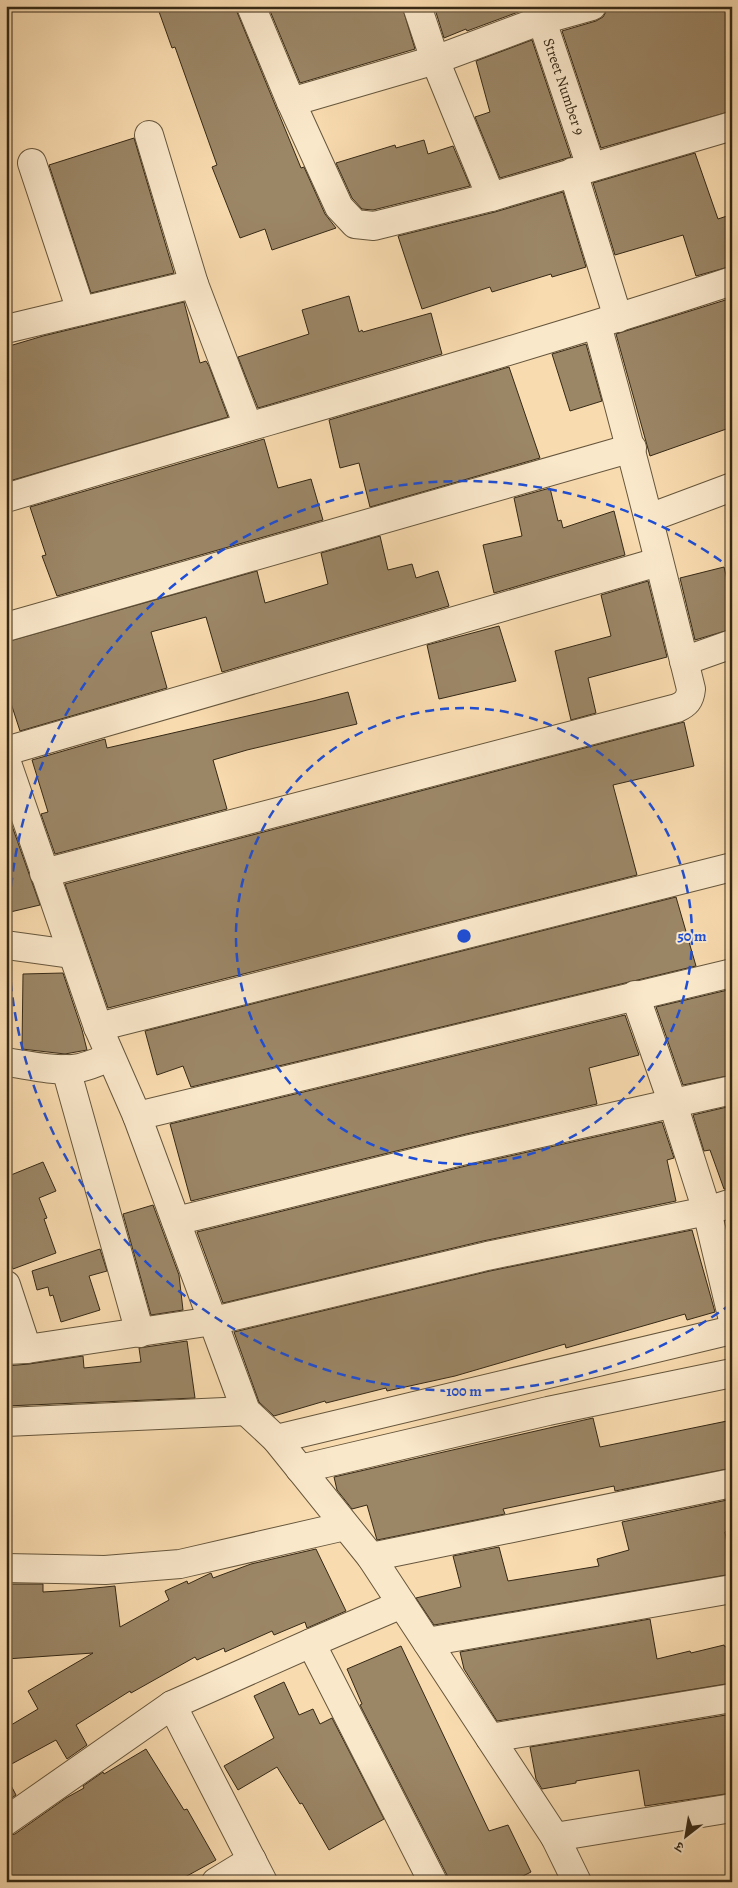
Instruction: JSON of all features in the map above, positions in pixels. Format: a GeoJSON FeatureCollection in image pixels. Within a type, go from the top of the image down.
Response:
{"type":"FeatureCollection","features":[{"type":"Feature","properties":{"kind":"street"},"geometry":{"type":"LineString","coordinates":[[252,6],[291,102],[339,207],[355,224],[374,226],[491,197],[732,126]]}},
{"type":"Feature","properties":{"kind":"street"},"geometry":{"type":"LineString","coordinates":[[417,6],[435,60],[491,197]]}},
{"type":"Feature","properties":{"kind":"street"},"geometry":{"type":"LineString","coordinates":[[291,102],[435,60],[540,13],[592,6]]}},
{"type":"Feature","properties":{"kind":"street","name":"Street Number 9"},"geometry":{"type":"LineString","coordinates":[[44,872],[677,708],[685,704],[690,698],[691,689],[658,562],[632,448],[582,169],[540,13]]}},
{"type":"Feature","properties":{"kind":"street"},"geometry":{"type":"LineString","coordinates":[[149,135],[194,284],[248,426]]}},
{"type":"Feature","properties":{"kind":"street"},"geometry":{"type":"LineString","coordinates":[[32,163],[81,311]]}},
{"type":"Feature","properties":{"kind":"street"},"geometry":{"type":"LineString","coordinates":[[6,498],[608,322],[732,281]]}},
{"type":"Feature","properties":{"kind":"street"},"geometry":{"type":"LineString","coordinates":[[6,329],[194,284]]}},
{"type":"Feature","properties":{"kind":"street"},"geometry":{"type":"LineString","coordinates":[[6,627],[632,448]]}},
{"type":"Feature","properties":{"kind":"street"},"geometry":{"type":"LineString","coordinates":[[649,518],[732,487]]}},
{"type":"Feature","properties":{"kind":"street"},"geometry":{"type":"LineString","coordinates":[[6,751],[658,562]]}},
{"type":"Feature","properties":{"kind":"street"},"geometry":{"type":"LineString","coordinates":[[684,661],[732,644]]}},
{"type":"Feature","properties":{"kind":"street"},"geometry":{"type":"LineString","coordinates":[[6,760],[71,954],[110,1057],[137,1116],[246,1411],[276,1439],[370,1556],[555,1837],[577,1882]]}},
{"type":"Feature","properties":{"kind":"street"},"geometry":{"type":"LineString","coordinates":[[98,1027],[732,867]]}},
{"type":"Feature","properties":{"kind":"street"},"geometry":{"type":"LineString","coordinates":[[6,945],[71,954]]}},
{"type":"Feature","properties":{"kind":"street"},"geometry":{"type":"LineString","coordinates":[[137,1116],[732,973]]}},
{"type":"Feature","properties":{"kind":"street"},"geometry":{"type":"LineString","coordinates":[[635,995],[673,1104],[719,1207],[732,1316]]}},
{"type":"Feature","properties":{"kind":"street"},"geometry":{"type":"LineString","coordinates":[[6,1062],[66,1069],[89,1066],[110,1057]]}},
{"type":"Feature","properties":{"kind":"street"},"geometry":{"type":"LineString","coordinates":[[66,1069],[140,1333]]}},
{"type":"Feature","properties":{"kind":"street"},"geometry":{"type":"LineString","coordinates":[[176,1221],[470,1149],[732,1090]]}},
{"type":"Feature","properties":{"kind":"street"},"geometry":{"type":"LineString","coordinates":[[6,1285],[17,1350],[213,1321],[487,1256],[719,1207]]}},
{"type":"Feature","properties":{"kind":"street"},"geometry":{"type":"LineString","coordinates":[[276,1439],[732,1330]]}},
{"type":"Feature","properties":{"kind":"street"},"geometry":{"type":"LineString","coordinates":[[300,1469],[538,1413],[732,1373]]}},
{"type":"Feature","properties":{"kind":"street"},"geometry":{"type":"LineString","coordinates":[[6,1422],[246,1411]]}},
{"type":"Feature","properties":{"kind":"street"},"geometry":{"type":"LineString","coordinates":[[370,1556],[732,1483]]}},
{"type":"Feature","properties":{"kind":"street"},"geometry":{"type":"LineString","coordinates":[[6,1568],[105,1570],[180,1564],[346,1526]]}},
{"type":"Feature","properties":{"kind":"street"},"geometry":{"type":"LineString","coordinates":[[427,1642],[732,1589]]}},
{"type":"Feature","properties":{"kind":"street"},"geometry":{"type":"LineString","coordinates":[[6,1821],[172,1705],[402,1604]]}},
{"type":"Feature","properties":{"kind":"street"},"geometry":{"type":"LineString","coordinates":[[311,1643],[433,1882]]}},
{"type":"Feature","properties":{"kind":"street"},"geometry":{"type":"LineString","coordinates":[[490,1738],[732,1698]]}},
{"type":"Feature","properties":{"kind":"street"},"geometry":{"type":"LineString","coordinates":[[172,1705],[257,1871],[216,1882]]}},
{"type":"Feature","properties":{"kind":"street"},"geometry":{"type":"LineString","coordinates":[[555,1837],[732,1808]]}},
{"type":"Feature","properties":{"kind":"building"},"geometry":{"type":"Polygon","coordinates":[[[157,6],[236,6],[301,168],[304,167],[325,214],[336,228],[272,250],[265,229],[240,238],[212,167],[217,165],[175,47],[172,48],[157,6]]]}},
{"type":"Feature","properties":{"kind":"building"},"geometry":{"type":"Polygon","coordinates":[[[268,6],[402,6],[415,49],[300,83],[268,6]]]}},
{"type":"Feature","properties":{"kind":"building"},"geometry":{"type":"Polygon","coordinates":[[[434,6],[521,6],[521,11],[444,38],[434,6]]]}},
{"type":"Feature","properties":{"kind":"building"},"geometry":{"type":"Polygon","coordinates":[[[618,6],[732,6],[732,111],[601,148],[562,31],[596,21],[603,17],[607,10],[618,6]]]}},
{"type":"Feature","properties":{"kind":"building"},"geometry":{"type":"Polygon","coordinates":[[[532,40],[571,157],[500,178],[475,117],[490,112],[476,61],[532,40]]]}},
{"type":"Feature","properties":{"kind":"building"},"geometry":{"type":"Polygon","coordinates":[[[134,138],[174,273],[91,293],[49,165],[134,138]]]}},
{"type":"Feature","properties":{"kind":"building"},"geometry":{"type":"Polygon","coordinates":[[[424,140],[428,154],[453,146],[470,186],[373,210],[362,209],[352,198],[336,163],[395,145],[396,148],[424,140]]]}},
{"type":"Feature","properties":{"kind":"building"},"geometry":{"type":"Polygon","coordinates":[[[695,153],[718,219],[727,216],[732,232],[732,266],[696,276],[683,235],[615,255],[593,183],[695,153]]]}},
{"type":"Feature","properties":{"kind":"building"},"geometry":{"type":"Polygon","coordinates":[[[563,192],[586,267],[552,277],[551,274],[492,292],[490,287],[422,309],[398,236],[495,212],[563,192]]]}},
{"type":"Feature","properties":{"kind":"building"},"geometry":{"type":"Polygon","coordinates":[[[349,296],[359,332],[431,313],[442,354],[258,408],[238,357],[309,334],[302,310],[349,296]]]}},
{"type":"Feature","properties":{"kind":"building"},"geometry":{"type":"Polygon","coordinates":[[[732,298],[732,427],[650,456],[616,334],[732,298]]]}},
{"type":"Feature","properties":{"kind":"building"},"geometry":{"type":"Polygon","coordinates":[[[184,302],[200,363],[206,361],[209,366],[228,417],[6,482],[6,347],[43,336],[184,302]]]}},
{"type":"Feature","properties":{"kind":"building"},"geometry":{"type":"Polygon","coordinates":[[[586,344],[602,401],[570,411],[552,354],[586,344]]]}},
{"type":"Feature","properties":{"kind":"building"},"geometry":{"type":"Polygon","coordinates":[[[509,367],[540,458],[370,507],[359,463],[340,468],[329,420],[509,367]]]}},
{"type":"Feature","properties":{"kind":"building"},"geometry":{"type":"Polygon","coordinates":[[[264,439],[278,488],[311,479],[323,520],[57,596],[42,556],[46,555],[30,507],[264,439]]]}},
{"type":"Feature","properties":{"kind":"building"},"geometry":{"type":"Polygon","coordinates":[[[550,488],[558,521],[561,520],[563,528],[614,511],[625,555],[494,593],[483,545],[522,536],[514,498],[550,488]]]}},
{"type":"Feature","properties":{"kind":"building"},"geometry":{"type":"Polygon","coordinates":[[[380,536],[388,570],[412,564],[416,578],[438,571],[449,606],[222,672],[206,617],[151,632],[167,688],[20,731],[6,688],[6,642],[257,571],[265,603],[328,584],[321,553],[380,536]]]}},
{"type":"Feature","properties":{"kind":"building"},"geometry":{"type":"Polygon","coordinates":[[[724,567],[732,599],[732,629],[695,640],[680,578],[724,567]]]}},
{"type":"Feature","properties":{"kind":"building"},"geometry":{"type":"Polygon","coordinates":[[[648,581],[667,657],[588,678],[596,713],[571,720],[555,651],[611,636],[601,595],[648,581]]]}},
{"type":"Feature","properties":{"kind":"building"},"geometry":{"type":"Polygon","coordinates":[[[499,626],[516,681],[439,699],[427,645],[499,626]]]}},
{"type":"Feature","properties":{"kind":"building"},"geometry":{"type":"Polygon","coordinates":[[[348,692],[357,724],[213,760],[227,809],[55,854],[41,814],[48,812],[32,760],[105,739],[107,748],[348,692]]]}},
{"type":"Feature","properties":{"kind":"building"},"geometry":{"type":"Polygon","coordinates":[[[684,722],[694,766],[613,785],[637,875],[108,1008],[65,884],[684,722]]]}},
{"type":"Feature","properties":{"kind":"building"},"geometry":{"type":"Polygon","coordinates":[[[11,823],[40,905],[6,913],[6,825],[11,823]]]}},
{"type":"Feature","properties":{"kind":"building"},"geometry":{"type":"Polygon","coordinates":[[[676,897],[696,966],[191,1087],[183,1066],[157,1075],[145,1031],[676,897]]]}},
{"type":"Feature","properties":{"kind":"building"},"geometry":{"type":"Polygon","coordinates":[[[63,973],[87,1050],[65,1054],[22,1049],[23,974],[63,973]]]}},
{"type":"Feature","properties":{"kind":"building"},"geometry":{"type":"Polygon","coordinates":[[[732,989],[732,1075],[683,1085],[656,1007],[732,989]]]}},
{"type":"Feature","properties":{"kind":"building"},"geometry":{"type":"Polygon","coordinates":[[[625,1015],[639,1055],[589,1068],[597,1104],[191,1201],[170,1124],[625,1015]]]}},
{"type":"Feature","properties":{"kind":"building"},"geometry":{"type":"Polygon","coordinates":[[[727,1107],[732,1127],[732,1188],[724,1189],[710,1150],[704,1151],[693,1115],[727,1107]]]}},
{"type":"Feature","properties":{"kind":"building"},"geometry":{"type":"Polygon","coordinates":[[[662,1122],[674,1158],[667,1160],[676,1201],[483,1241],[223,1303],[197,1232],[474,1164],[662,1122]]]}},
{"type":"Feature","properties":{"kind":"building"},"geometry":{"type":"Polygon","coordinates":[[[43,1162],[56,1191],[39,1198],[47,1218],[44,1219],[56,1253],[13,1269],[6,1251],[6,1177],[43,1162]]]}},
{"type":"Feature","properties":{"kind":"building"},"geometry":{"type":"Polygon","coordinates":[[[153,1205],[179,1275],[183,1310],[151,1315],[123,1214],[153,1205]]]}},
{"type":"Feature","properties":{"kind":"building"},"geometry":{"type":"Polygon","coordinates":[[[692,1230],[715,1312],[687,1320],[685,1314],[566,1348],[565,1344],[455,1376],[387,1391],[386,1388],[326,1403],[325,1401],[274,1416],[259,1402],[234,1332],[490,1271],[692,1230]]]}},
{"type":"Feature","properties":{"kind":"building"},"geometry":{"type":"Polygon","coordinates":[[[100,1249],[107,1271],[89,1276],[100,1310],[61,1322],[53,1295],[50,1296],[48,1287],[37,1290],[32,1271],[100,1249]]]}},
{"type":"Feature","properties":{"kind":"building"},"geometry":{"type":"Polygon","coordinates":[[[187,1341],[195,1398],[6,1406],[6,1366],[83,1356],[84,1368],[141,1362],[139,1348],[187,1341]]]}},
{"type":"Feature","properties":{"kind":"building"},"geometry":{"type":"Polygon","coordinates":[[[593,1418],[600,1447],[732,1420],[732,1468],[615,1491],[614,1486],[503,1509],[505,1514],[377,1540],[367,1505],[352,1509],[337,1490],[334,1477],[593,1418]]]}},
{"type":"Feature","properties":{"kind":"building"},"geometry":{"type":"Polygon","coordinates":[[[732,1499],[732,1530],[725,1532],[732,1574],[434,1625],[416,1598],[461,1587],[453,1556],[499,1547],[508,1581],[599,1566],[597,1559],[629,1550],[622,1522],[732,1499]]]}},
{"type":"Feature","properties":{"kind":"building"},"geometry":{"type":"Polygon","coordinates":[[[316,1549],[346,1611],[307,1628],[305,1622],[274,1635],[272,1631],[225,1652],[224,1648],[197,1660],[195,1657],[131,1693],[130,1691],[76,1725],[87,1745],[67,1759],[56,1740],[6,1767],[6,1728],[38,1709],[28,1691],[93,1653],[6,1659],[6,1584],[43,1584],[43,1592],[115,1586],[120,1627],[169,1600],[165,1591],[187,1581],[188,1584],[211,1573],[213,1578],[251,1564],[316,1549]]]}},
{"type":"Feature","properties":{"kind":"building"},"geometry":{"type":"Polygon","coordinates":[[[650,1619],[657,1659],[690,1651],[691,1653],[724,1645],[725,1647],[732,1645],[732,1683],[497,1721],[464,1669],[460,1652],[650,1619]]]}},
{"type":"Feature","properties":{"kind":"building"},"geometry":{"type":"Polygon","coordinates":[[[401,1646],[489,1831],[508,1825],[531,1872],[511,1882],[448,1882],[447,1875],[360,1705],[362,1704],[347,1669],[401,1646]]]}},
{"type":"Feature","properties":{"kind":"building"},"geometry":{"type":"Polygon","coordinates":[[[284,1682],[299,1715],[313,1709],[320,1724],[332,1718],[384,1819],[329,1850],[302,1803],[300,1804],[277,1767],[238,1790],[224,1766],[274,1738],[254,1696],[284,1682]]]}},
{"type":"Feature","properties":{"kind":"building"},"geometry":{"type":"Polygon","coordinates":[[[732,1714],[732,1793],[645,1806],[639,1770],[542,1789],[536,1779],[530,1747],[732,1714]]]}},
{"type":"Feature","properties":{"kind":"building"},"geometry":{"type":"Polygon","coordinates":[[[146,1749],[184,1810],[187,1809],[216,1860],[176,1882],[6,1882],[6,1836],[15,1834],[66,1798],[84,1788],[83,1786],[103,1772],[104,1774],[146,1749]]]}},
{"type":"Feature","properties":{"kind":"building"},"geometry":{"type":"Polygon","coordinates":[[[6,1776],[16,1795],[6,1802],[6,1776]]]}}]}
